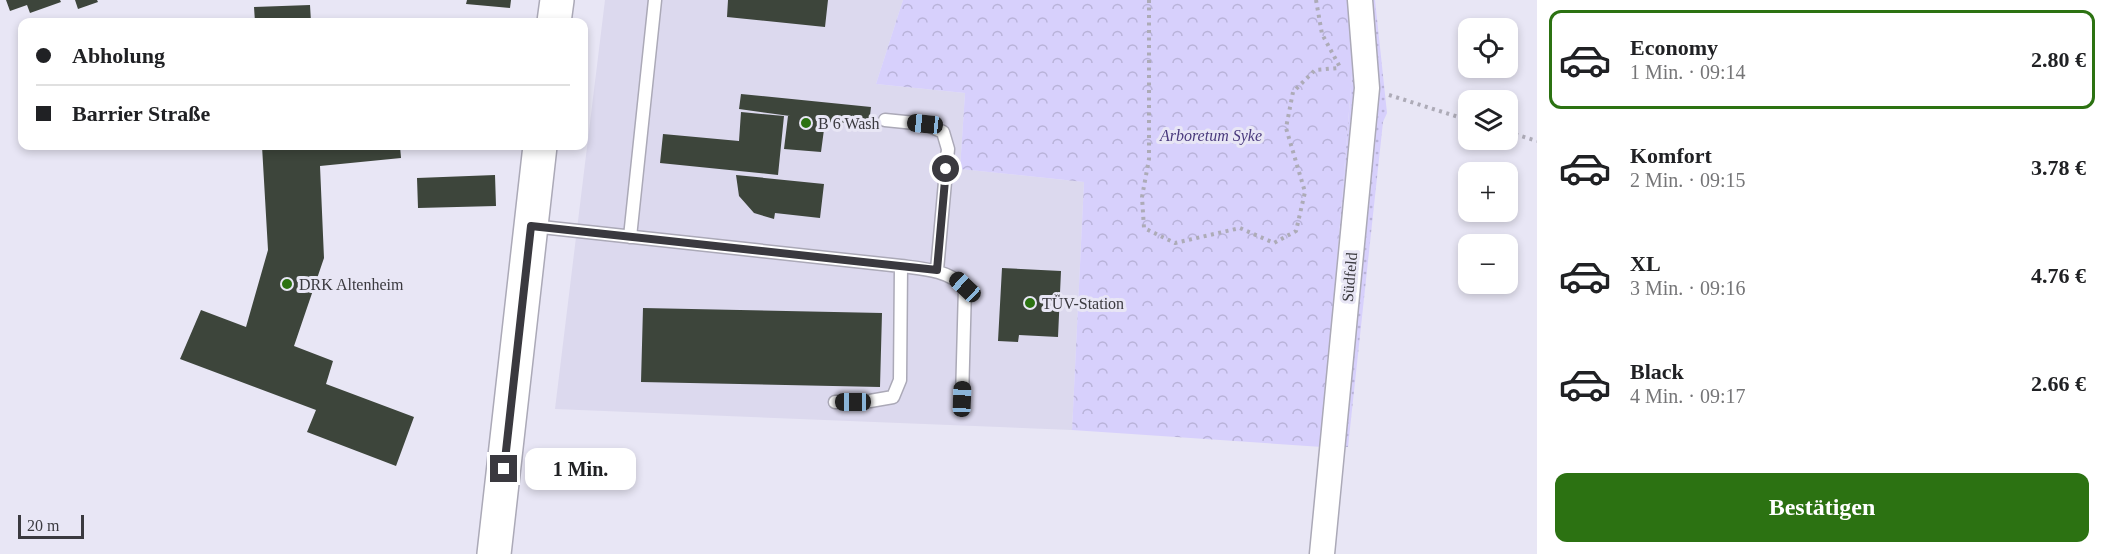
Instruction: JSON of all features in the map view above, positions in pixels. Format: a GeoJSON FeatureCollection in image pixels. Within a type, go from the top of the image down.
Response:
{"type":"FeatureCollection","features":[{"type":"Feature","properties":{"kind":"main road"},"geometry":{"type":"LineString","coordinates":[[555,18],[557,0]]}},
{"type":"Feature","properties":{"kind":"main road"},"geometry":{"type":"LineString","coordinates":[[494,554],[540,150]]}},
{"type":"Feature","properties":{"kind":"street","name":"Südfeld"},"geometry":{"type":"LineString","coordinates":[[1322,554],[1367,88],[1360,0]]}},
{"type":"Feature","properties":{"kind":"lane"},"geometry":{"type":"LineString","coordinates":[[630,237],[655,0]]}},
{"type":"Feature","properties":{"kind":"lane"},"geometry":{"type":"LineString","coordinates":[[885,120],[925,124],[943,132],[948,149],[937,270]]}},
{"type":"Feature","properties":{"kind":"lane"},"geometry":{"type":"LineString","coordinates":[[531,226],[937,270],[955,278],[965,287],[962,399]]}},
{"type":"Feature","properties":{"kind":"lane"},"geometry":{"type":"LineString","coordinates":[[835,402],[870,401],[893,397],[900,380],[901,266]]}},
{"type":"Feature","properties":{"kind":"path"},"geometry":{"type":"LineString","coordinates":[[1149,0],[1149,159],[1142,197],[1144,228],[1175,243],[1240,228],[1274,243],[1296,231],[1305,192],[1286,128],[1293,92],[1315,70],[1339,68]]}},
{"type":"Feature","properties":{"kind":"path"},"geometry":{"type":"LineString","coordinates":[[1316,0],[1322,34],[1339,68],[1367,88],[1458,117]]}},
{"type":"Feature","properties":{"kind":"path"},"geometry":{"type":"LineString","coordinates":[[1518,135],[1537,141]]}},
{"type":"Feature","properties":{"kind":"shaded area"},"geometry":{"type":"Polygon","coordinates":[[[605,0],[903,0],[876,84],[965,93],[960,169],[1084,182],[1072,430],[555,409],[605,0]]]}},
{"type":"Feature","properties":{"kind":"green space","name":"Arboretum Syke"},"geometry":{"type":"Polygon","coordinates":[[[903,0],[1348,0],[1354,49],[1322,447],[1072,430],[1084,182],[960,169],[965,93],[876,84],[903,0]]]}},
{"type":"Feature","properties":{"kind":"green space"},"geometry":{"type":"Polygon","coordinates":[[[1348,0],[1375,0],[1387,113],[1383,122],[1348,447],[1322,447],[1354,49],[1348,0]]]}},
{"type":"Feature","properties":{"kind":"building"},"geometry":{"type":"Polygon","coordinates":[[[6,0],[60,0],[61,2],[30,13],[27,5],[10,11],[6,0]]]}},
{"type":"Feature","properties":{"kind":"building"},"geometry":{"type":"Polygon","coordinates":[[[75,0],[97,0],[98,2],[78,9],[75,0]]]}},
{"type":"Feature","properties":{"kind":"building"},"geometry":{"type":"Polygon","coordinates":[[[467,0],[511,0],[510,8],[466,4],[467,0]]]}},
{"type":"Feature","properties":{"kind":"building"},"geometry":{"type":"Polygon","coordinates":[[[728,0],[828,0],[825,27],[727,17],[728,0]]]}},
{"type":"Feature","properties":{"kind":"building"},"geometry":{"type":"Polygon","coordinates":[[[310,5],[311,18],[255,18],[254,7],[310,5]]]}},
{"type":"Feature","properties":{"kind":"building","name":"B 6 Wash"},"geometry":{"type":"Polygon","coordinates":[[[741,94],[871,107],[869,124],[825,122],[821,152],[784,149],[788,116],[790,116],[739,109],[741,94]]]}},
{"type":"Feature","properties":{"kind":"building"},"geometry":{"type":"Polygon","coordinates":[[[741,112],[784,116],[778,175],[660,163],[663,134],[739,141],[741,112]]]}},
{"type":"Feature","properties":{"kind":"building","name":"DRK Altenheim"},"geometry":{"type":"Polygon","coordinates":[[[262,150],[400,150],[401,158],[320,166],[324,258],[294,346],[333,361],[326,384],[414,417],[396,466],[307,432],[316,410],[180,359],[201,310],[246,327],[268,250],[262,150]]]}},
{"type":"Feature","properties":{"kind":"building"},"geometry":{"type":"Polygon","coordinates":[[[495,175],[496,206],[418,208],[417,178],[495,175]]]}},
{"type":"Feature","properties":{"kind":"building"},"geometry":{"type":"Polygon","coordinates":[[[736,175],[824,184],[820,218],[775,213],[774,219],[754,213],[739,196],[736,175]]]}},
{"type":"Feature","properties":{"kind":"building","name":"TÜV-Station"},"geometry":{"type":"Polygon","coordinates":[[[1002,268],[1061,271],[1058,337],[1019,335],[1018,342],[998,341],[1002,268]]]}},
{"type":"Feature","properties":{"kind":"building"},"geometry":{"type":"Polygon","coordinates":[[[643,308],[882,313],[880,387],[641,382],[643,308]]]}},
{"type":"Feature","properties":{"kind":"place","name":"B 6 Wash"},"geometry":{"type":"Point","coordinates":[806,123]}},
{"type":"Feature","properties":{"kind":"place","name":"DRK Altenheim"},"geometry":{"type":"Point","coordinates":[287,284]}},
{"type":"Feature","properties":{"kind":"place","name":"TÜV-Station"},"geometry":{"type":"Point","coordinates":[1030,303]}},
{"type":"Feature","properties":{"kind":"route"},"geometry":{"type":"LineString","coordinates":[[504,469],[531,226],[937,270],[946,169]]}}]}
